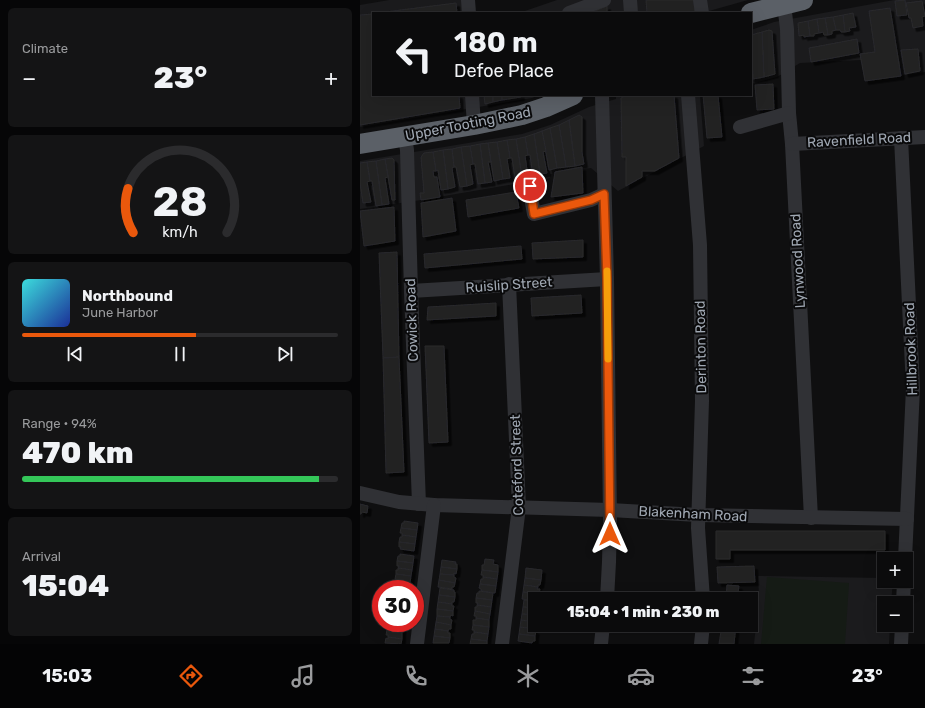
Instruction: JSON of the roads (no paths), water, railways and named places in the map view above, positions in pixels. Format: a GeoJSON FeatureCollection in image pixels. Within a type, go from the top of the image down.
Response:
{"type":"FeatureCollection","features":[{"type":"Feature","properties":{"kind":"highway"},"geometry":{"type":"LineString","coordinates":[[752,13],[793,2]]}},
{"type":"Feature","properties":{"kind":"highway","name":"Upper Tooting Road"},"geometry":{"type":"LineString","coordinates":[[360,144],[474,125],[536,111],[571,96]]}},
{"type":"Feature","properties":{"kind":"street"},"geometry":{"type":"LineString","coordinates":[[468,0],[469,12]]}},
{"type":"Feature","properties":{"kind":"street"},"geometry":{"type":"LineString","coordinates":[[572,12],[604,0]]}},
{"type":"Feature","properties":{"kind":"street"},"geometry":{"type":"LineString","coordinates":[[630,0],[631,12]]}},
{"type":"Feature","properties":{"kind":"street"},"geometry":{"type":"LineString","coordinates":[[700,0],[702,12]]}},
{"type":"Feature","properties":{"kind":"street","name":"Lynwood Road"},"geometry":{"type":"LineString","coordinates":[[793,2],[787,29],[789,113],[792,144],[811,518]]}},
{"type":"Feature","properties":{"kind":"street"},"geometry":{"type":"LineString","coordinates":[[472,96],[474,125]]}},
{"type":"Feature","properties":{"kind":"street"},"geometry":{"type":"LineString","coordinates":[[602,96],[607,279],[610,510],[607,592]]}},
{"type":"Feature","properties":{"kind":"street","name":"Derinton Road"},"geometry":{"type":"LineString","coordinates":[[688,96],[700,245],[702,401],[698,515],[704,592]]}},
{"type":"Feature","properties":{"kind":"street"},"geometry":{"type":"LineString","coordinates":[[740,127],[789,113]]}},
{"type":"Feature","properties":{"kind":"street","name":"Cowick Road"},"geometry":{"type":"LineString","coordinates":[[405,137],[407,150],[410,291],[419,504]]}},
{"type":"Feature","properties":{"kind":"street","name":"Ravenfield Road"},"geometry":{"type":"LineString","coordinates":[[792,144],[925,137]]}},
{"type":"Feature","properties":{"kind":"street","name":"Hillbrook Road"},"geometry":{"type":"LineString","coordinates":[[901,138],[913,388],[905,552]]}},
{"type":"Feature","properties":{"kind":"street"},"geometry":{"type":"LineString","coordinates":[[530,186],[534,214],[591,200],[604,194]]}},
{"type":"Feature","properties":{"kind":"street","name":"Ruislip Street"},"geometry":{"type":"LineString","coordinates":[[410,291],[607,279]]}},
{"type":"Feature","properties":{"kind":"street","name":"Coteford Street"},"geometry":{"type":"LineString","coordinates":[[502,644],[519,507],[509,284]]}},
{"type":"Feature","properties":{"kind":"street","name":"Blakenham Road"},"geometry":{"type":"LineString","coordinates":[[360,493],[383,499],[434,505],[610,510],[698,515],[907,519]]}},
{"type":"Feature","properties":{"kind":"street"},"geometry":{"type":"LineString","coordinates":[[416,644],[434,505]]}},
{"type":"Feature","properties":{"kind":"street"},"geometry":{"type":"LineString","coordinates":[[601,644],[602,632]]}},
{"type":"Feature","properties":{"kind":"street"},"geometry":{"type":"LineString","coordinates":[[701,644],[702,632]]}},
{"type":"Feature","properties":{"kind":"street"},"geometry":{"type":"LineString","coordinates":[[901,644],[902,632]]}}]}
